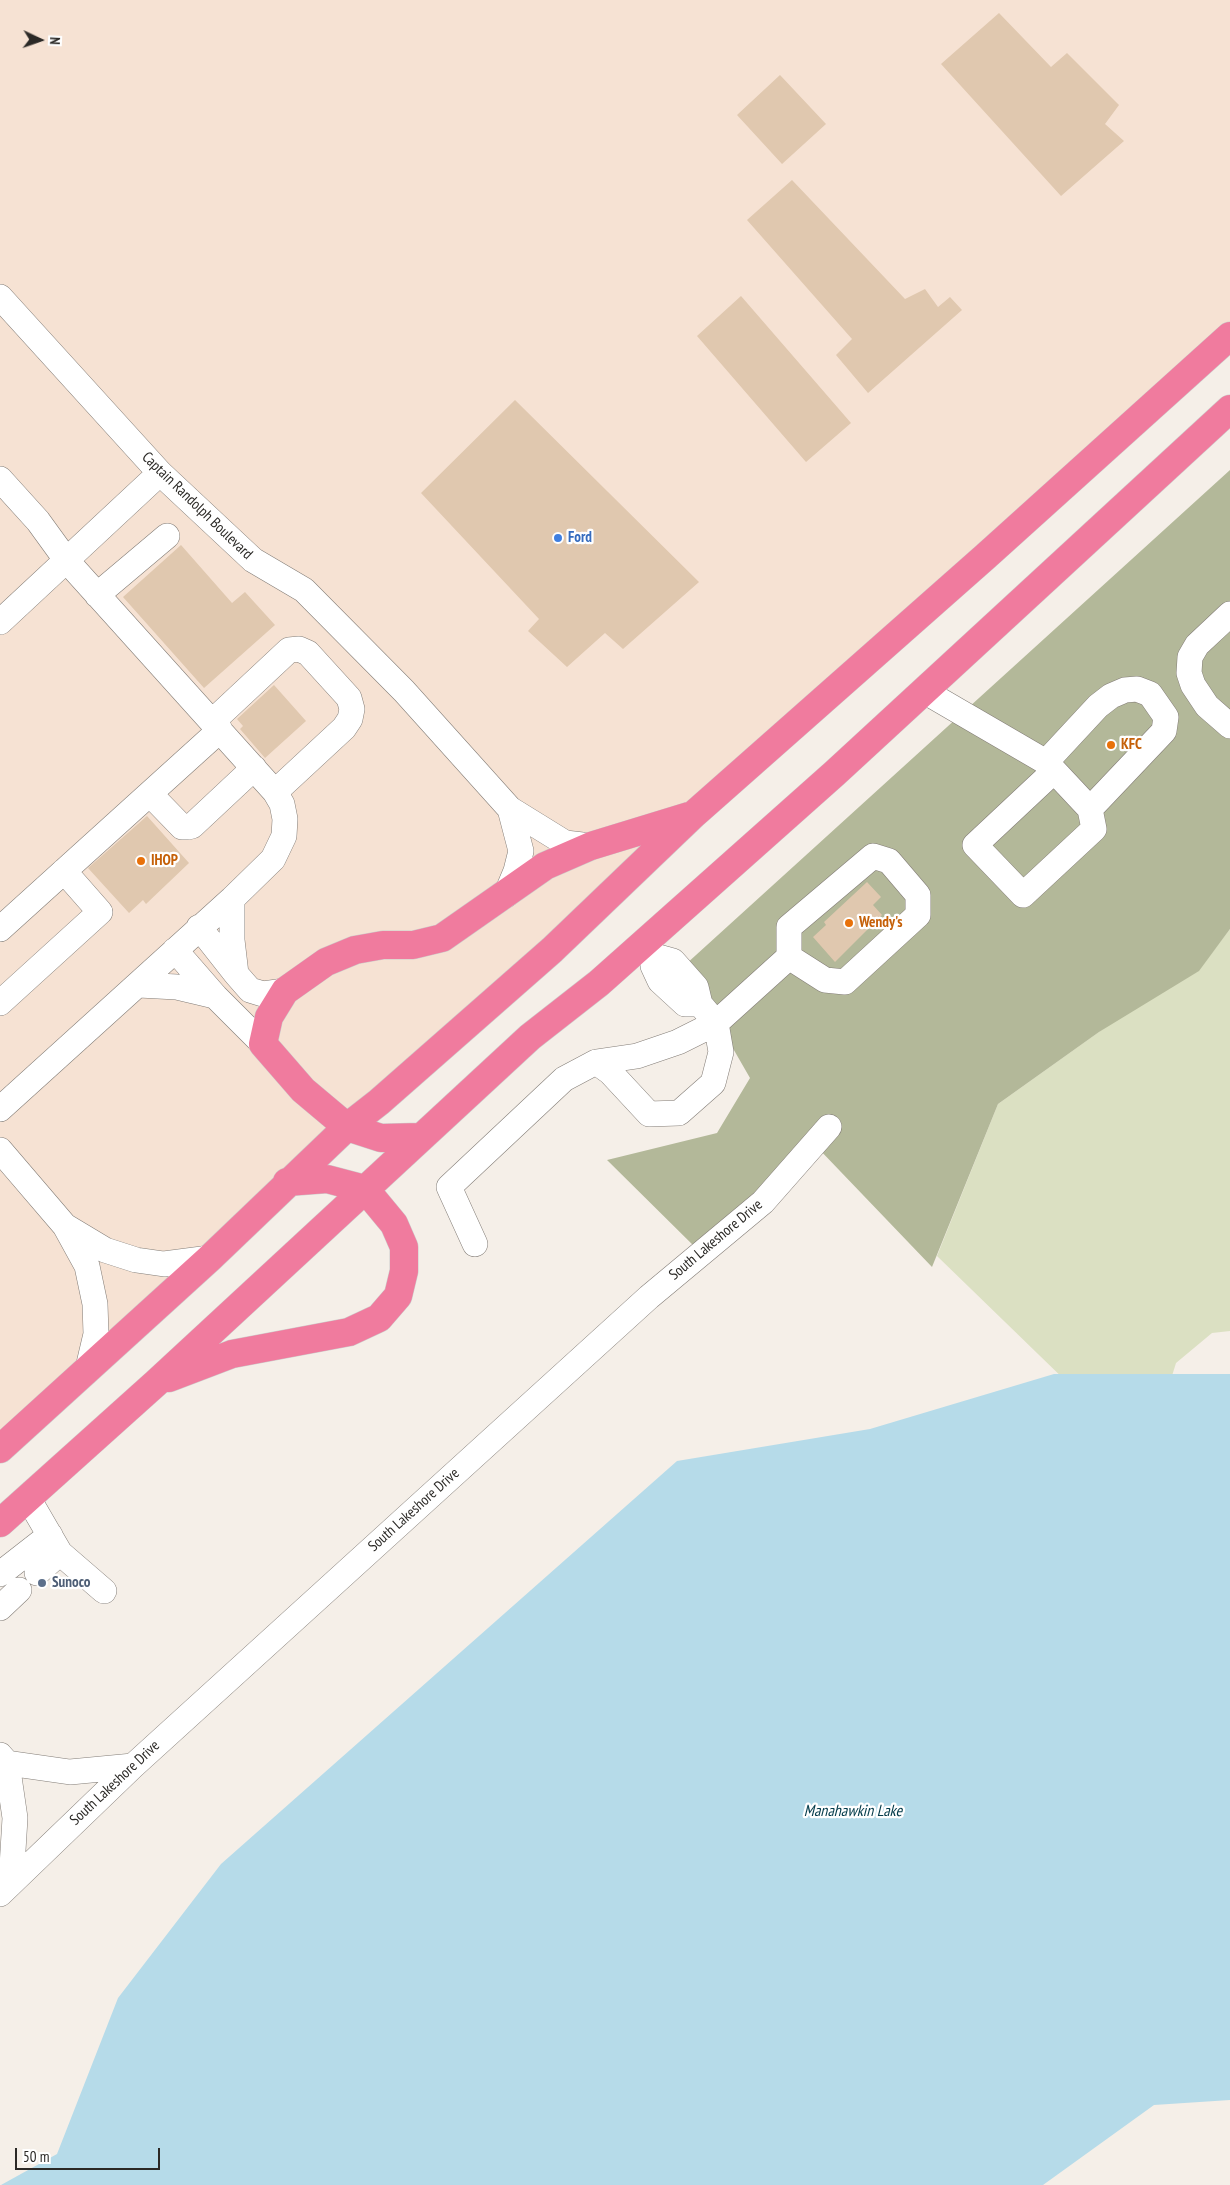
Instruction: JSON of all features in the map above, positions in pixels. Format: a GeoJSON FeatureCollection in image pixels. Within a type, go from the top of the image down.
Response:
{"type":"FeatureCollection","features":[{"type":"Feature","properties":{"kind":"highway"},"geometry":{"type":"LineString","coordinates":[[0,1449],[210,1258],[287,1182],[347,1127],[379,1102],[552,950],[693,815],[986,556],[1230,336]]}},
{"type":"Feature","properties":{"kind":"highway"},"geometry":{"type":"LineString","coordinates":[[0,1523],[156,1383],[530,1036],[599,983],[649,949],[924,691],[1230,409]]}},
{"type":"Feature","properties":{"kind":"highway"},"geometry":{"type":"LineString","coordinates":[[420,1137],[381,1138],[347,1127],[303,1090],[263,1044],[269,1017],[285,991],[326,962],[355,950],[383,944],[413,945],[442,938],[545,866],[591,846],[693,815]]}},
{"type":"Feature","properties":{"kind":"highway"},"geometry":{"type":"LineString","coordinates":[[156,1383],[232,1354],[348,1332],[379,1318],[398,1296],[404,1271],[404,1247],[394,1224],[365,1189],[327,1179],[287,1182]]}},
{"type":"Feature","properties":{"kind":"street","name":"Captain Randolph Boulevard"},"geometry":{"type":"LineString","coordinates":[[0,297],[160,473],[253,560],[304,590],[404,691],[510,809],[565,843],[591,846]]}},
{"type":"Feature","properties":{"kind":"street"},"geometry":{"type":"LineString","coordinates":[[0,622],[160,473]]}},
{"type":"Feature","properties":{"kind":"street"},"geometry":{"type":"LineString","coordinates":[[0,479],[38,521],[67,561],[275,792],[282,804],[285,819],[284,836],[273,860],[0,1109]]}},
{"type":"Feature","properties":{"kind":"street"},"geometry":{"type":"LineString","coordinates":[[98,595],[167,536]]}},
{"type":"Feature","properties":{"kind":"street"},"geometry":{"type":"LineString","coordinates":[[1230,614],[1197,645],[1190,657],[1189,674],[1193,685],[1207,706],[1230,726]]}},
{"type":"Feature","properties":{"kind":"street"},"geometry":{"type":"LineString","coordinates":[[0,929],[150,794],[289,650],[299,649],[308,653],[349,698],[352,709],[350,719],[344,728],[275,792]]}},
{"type":"Feature","properties":{"kind":"street"},"geometry":{"type":"LineString","coordinates":[[924,691],[1050,767],[1090,809],[1094,829],[1023,894],[975,844],[1050,767],[1098,706],[1111,696],[1125,690],[1137,689],[1150,694],[1166,717],[1164,731],[1090,809]]}},
{"type":"Feature","properties":{"kind":"street"},"geometry":{"type":"LineString","coordinates":[[150,794],[182,827],[192,826],[254,768]]}},
{"type":"Feature","properties":{"kind":"street","name":"Captain Randolph Boulevard"},"geometry":{"type":"LineString","coordinates":[[506,895],[516,872],[522,851],[510,809]]}},
{"type":"Feature","properties":{"kind":"street"},"geometry":{"type":"LineString","coordinates":[[475,1244],[450,1187],[564,1079],[596,1062],[637,1056],[678,1042],[716,1023],[789,957],[788,927],[873,856],[889,861],[918,894],[918,915],[845,982],[825,980],[789,957]]}},
{"type":"Feature","properties":{"kind":"street"},"geometry":{"type":"LineString","coordinates":[[0,1002],[100,912],[64,871]]}},
{"type":"Feature","properties":{"kind":"street"},"geometry":{"type":"LineString","coordinates":[[232,899],[232,940],[236,974]]}},
{"type":"Feature","properties":{"kind":"street"},"geometry":{"type":"LineString","coordinates":[[200,928],[250,990],[263,994],[285,991]]}},
{"type":"Feature","properties":{"kind":"street"},"geometry":{"type":"LineString","coordinates":[[596,1062],[610,1072],[649,1114],[679,1113],[713,1083],[721,1052],[716,1023],[700,1004],[685,1004],[660,981],[653,966],[649,949]]}},
{"type":"Feature","properties":{"kind":"street"},"geometry":{"type":"LineString","coordinates":[[175,950],[214,996],[263,1044]]}},
{"type":"Feature","properties":{"kind":"street"},"geometry":{"type":"LineString","coordinates":[[138,985],[177,987],[214,996]]}},
{"type":"Feature","properties":{"kind":"street","name":"South Lakeshore Drive"},"geometry":{"type":"LineString","coordinates":[[5,1888],[133,1766],[649,1297],[762,1202],[829,1127]]}},
{"type":"Feature","properties":{"kind":"street"},"geometry":{"type":"LineString","coordinates":[[0,1150],[65,1226],[87,1266],[95,1304],[96,1334],[88,1368]]}},
{"type":"Feature","properties":{"kind":"street"},"geometry":{"type":"LineString","coordinates":[[65,1226],[105,1250],[136,1260],[164,1264],[210,1258]]}},
{"type":"Feature","properties":{"kind":"street"},"geometry":{"type":"LineString","coordinates":[[28,1498],[55,1544],[104,1591]]}},
{"type":"Feature","properties":{"kind":"street"},"geometry":{"type":"LineString","coordinates":[[37,1573],[55,1544]]}},
{"type":"Feature","properties":{"kind":"street"},"geometry":{"type":"LineString","coordinates":[[0,1574],[55,1544]]}},
{"type":"Feature","properties":{"kind":"street"},"geometry":{"type":"LineString","coordinates":[[0,1608],[19,1590]]}},
{"type":"Feature","properties":{"kind":"street"},"geometry":{"type":"LineString","coordinates":[[5,1888],[15,1818],[4,1759],[70,1772],[133,1766]]}},
{"type":"Feature","properties":{"kind":"shaded area"},"geometry":{"type":"Polygon","coordinates":[[[0,0],[1230,0],[1230,336],[0,1448],[0,0]]]}},
{"type":"Feature","properties":{"kind":"green space"},"geometry":{"type":"Polygon","coordinates":[[[1230,470],[1230,929],[1199,971],[1099,1032],[998,1104],[932,1267],[817,1147],[701,1253],[607,1160],[717,1133],[750,1078],[685,965],[1230,470]]]}},
{"type":"Feature","properties":{"kind":"green space"},"geometry":{"type":"Polygon","coordinates":[[[1230,929],[1230,1331],[1212,1333],[1176,1363],[1171,1379],[1072,1387],[937,1256],[998,1104],[1110,1024],[1198,971],[1230,929]]]}},
{"type":"Feature","properties":{"kind":"water","name":"Manahawkin Lake"},"geometry":{"type":"Polygon","coordinates":[[[1054,1374],[1230,1374],[1230,2100],[1154,2105],[1043,2185],[1,2185],[57,2154],[118,1998],[221,1864],[677,1461],[870,1429],[1054,1374]]]}},
{"type":"Feature","properties":{"kind":"building"},"geometry":{"type":"Polygon","coordinates":[[[999,13],[1051,67],[1067,53],[1119,105],[1105,124],[1124,141],[1061,196],[941,64],[999,13]]]}},
{"type":"Feature","properties":{"kind":"building"},"geometry":{"type":"Polygon","coordinates":[[[780,75],[826,124],[782,164],[737,115],[780,75]]]}},
{"type":"Feature","properties":{"kind":"building"},"geometry":{"type":"Polygon","coordinates":[[[792,180],[905,299],[925,289],[938,307],[950,297],[962,310],[868,393],[836,355],[852,339],[747,220],[792,180]]]}},
{"type":"Feature","properties":{"kind":"building"},"geometry":{"type":"Polygon","coordinates":[[[741,296],[851,423],[806,462],[697,336],[741,296]]]}},
{"type":"Feature","properties":{"kind":"building","name":"Ford"},"geometry":{"type":"Polygon","coordinates":[[[515,400],[699,582],[623,649],[605,633],[567,667],[528,631],[539,619],[421,493],[515,400]]]}},
{"type":"Feature","properties":{"kind":"building"},"geometry":{"type":"Polygon","coordinates":[[[181,545],[232,603],[245,592],[275,625],[204,688],[123,597],[181,545]]]}},
{"type":"Feature","properties":{"kind":"building"},"geometry":{"type":"Polygon","coordinates":[[[274,685],[306,721],[265,758],[240,729],[243,726],[237,719],[274,685]]]}},
{"type":"Feature","properties":{"kind":"building"},"geometry":{"type":"Polygon","coordinates":[[[147,816],[189,863],[146,904],[143,900],[129,913],[88,868],[147,816]]]}},
{"type":"Feature","properties":{"kind":"building","name":"Wendy's"},"geometry":{"type":"Polygon","coordinates":[[[867,882],[881,897],[873,905],[882,915],[835,962],[813,937],[826,925],[824,922],[867,882]]]}},
{"type":"Feature","properties":{"kind":"place","name":"Ford"},"geometry":{"type":"Point","coordinates":[558,538]}},
{"type":"Feature","properties":{"kind":"place","name":"KFC"},"geometry":{"type":"Point","coordinates":[1111,745]}},
{"type":"Feature","properties":{"kind":"place","name":"IHOP"},"geometry":{"type":"Point","coordinates":[141,861]}},
{"type":"Feature","properties":{"kind":"place","name":"Wendy's"},"geometry":{"type":"Point","coordinates":[849,923]}},
{"type":"Feature","properties":{"kind":"place","name":"Sunoco"},"geometry":{"type":"Point","coordinates":[42,1583]}}]}
